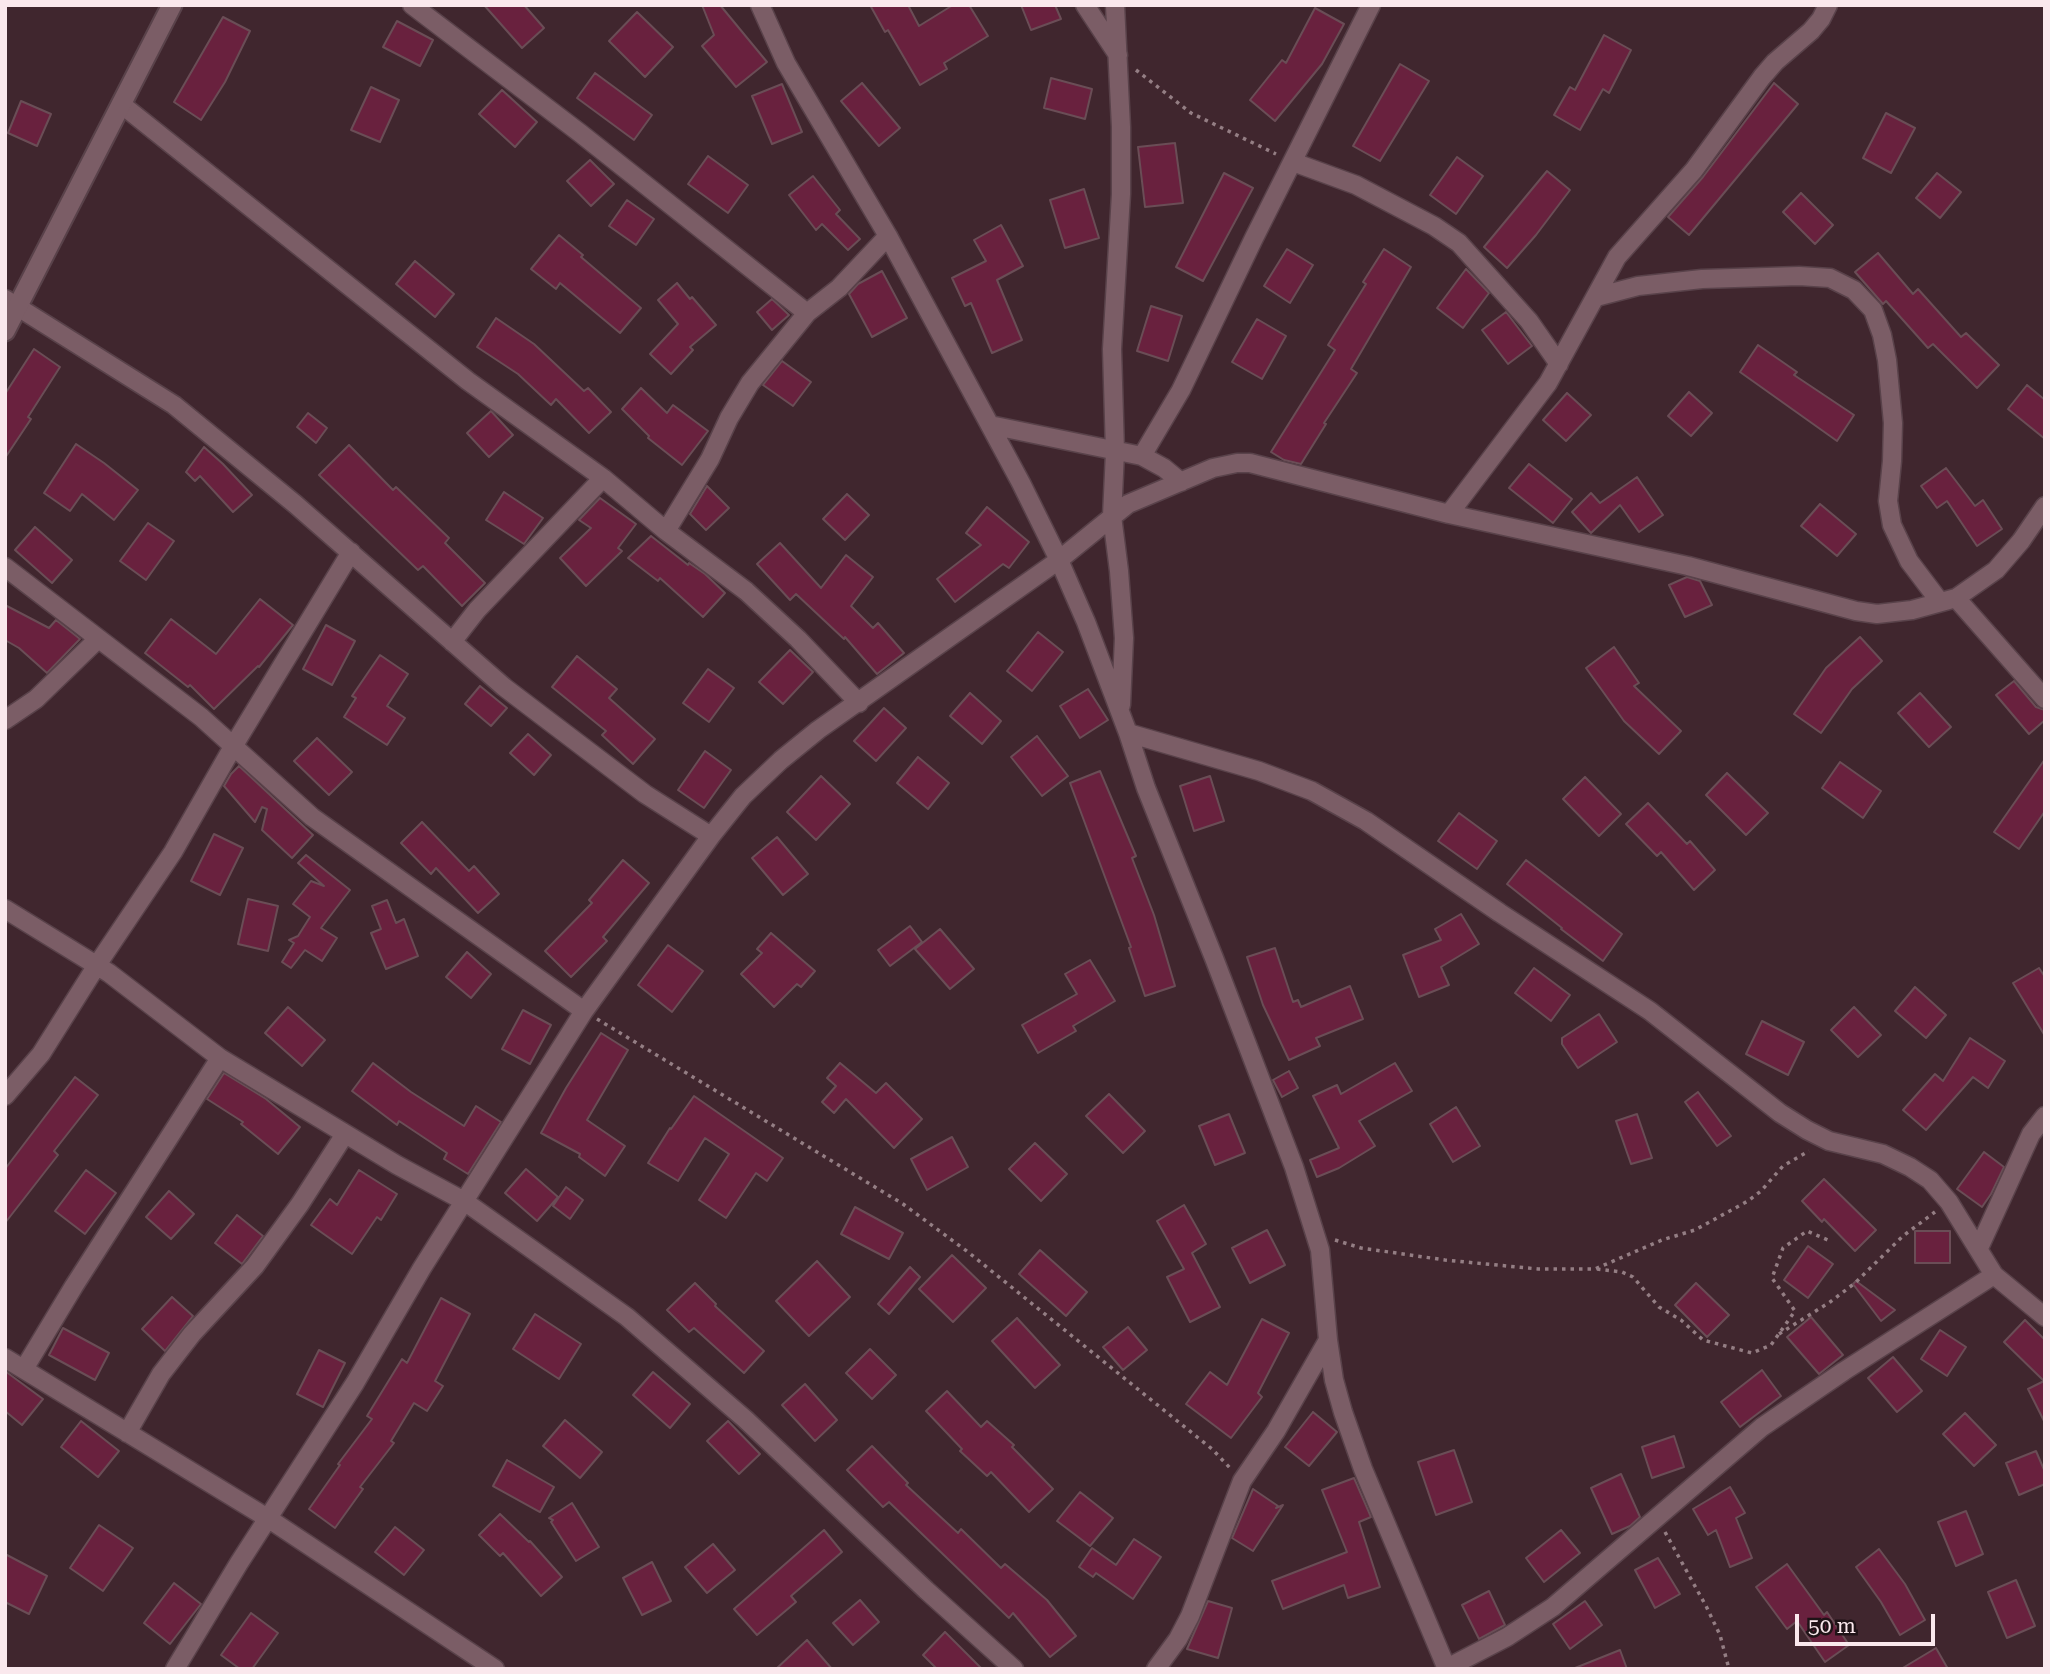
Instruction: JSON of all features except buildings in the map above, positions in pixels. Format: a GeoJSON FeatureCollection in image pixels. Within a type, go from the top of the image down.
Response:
{"type":"FeatureCollection","features":[{"type":"Feature","properties":{"kind":"main road"},"geometry":{"type":"LineString","coordinates":[[5,331],[12,303],[172,5]]}},
{"type":"Feature","properties":{"kind":"street"},"geometry":{"type":"LineString","coordinates":[[412,5],[580,133],[807,313]]}},
{"type":"Feature","properties":{"kind":"street"},"geometry":{"type":"LineString","coordinates":[[760,5],[786,63],[887,236],[990,425],[1059,560],[1294,1167],[1320,1250],[1334,1380],[1363,1469],[1447,1668],[1517,1631],[1553,1607],[1762,1427],[1994,1275]]}},
{"type":"Feature","properties":{"kind":"street"},"geometry":{"type":"LineString","coordinates":[[1085,5],[1118,55]]}},
{"type":"Feature","properties":{"kind":"street"},"geometry":{"type":"LineString","coordinates":[[1115,5],[1121,154],[1112,349],[1115,452],[1112,516],[1124,638],[1120,712]]}},
{"type":"Feature","properties":{"kind":"street"},"geometry":{"type":"LineString","coordinates":[[1142,456],[1181,390],[1371,5]]}},
{"type":"Feature","properties":{"kind":"street"},"geometry":{"type":"LineString","coordinates":[[1449,514],[1559,364],[1617,257],[1720,138],[1762,77],[1811,31],[1828,5]]}},
{"type":"Feature","properties":{"kind":"street"},"geometry":{"type":"LineString","coordinates":[[121,104],[467,381],[603,478],[666,531],[746,591],[798,639],[859,703]]}},
{"type":"Feature","properties":{"kind":"street"},"geometry":{"type":"LineString","coordinates":[[1293,162],[1356,185],[1434,226],[1459,243],[1529,321],[1559,364]]}},
{"type":"Feature","properties":{"kind":"street"},"geometry":{"type":"LineString","coordinates":[[666,531],[710,459],[729,418],[750,383],[807,313],[839,288],[887,236]]}},
{"type":"Feature","properties":{"kind":"street"},"geometry":{"type":"LineString","coordinates":[[1596,297],[1670,281],[1744,278],[1830,278],[1854,290],[1873,310],[1887,360],[1893,423],[1888,501],[1892,525],[1909,561],[2045,699]]}},
{"type":"Feature","properties":{"kind":"street"},"geometry":{"type":"LineString","coordinates":[[12,303],[174,405],[351,552],[504,687],[645,794],[711,836]]}},
{"type":"Feature","properties":{"kind":"street"},"geometry":{"type":"LineString","coordinates":[[990,425],[1142,456],[1164,468],[1181,482]]}},
{"type":"Feature","properties":{"kind":"street"},"geometry":{"type":"LineString","coordinates":[[175,1669],[584,1011],[743,796],[780,760],[977,616],[1059,560],[1128,504],[1226,465],[1250,463],[1449,514],[1688,566],[1856,611],[1893,613],[1948,600],[1996,570],[2021,541],[2045,506]]}},
{"type":"Feature","properties":{"kind":"street"},"geometry":{"type":"LineString","coordinates":[[452,642],[477,610],[603,478]]}},
{"type":"Feature","properties":{"kind":"street"},"geometry":{"type":"LineString","coordinates":[[5,1096],[41,1054],[173,852],[351,552]]}},
{"type":"Feature","properties":{"kind":"street"},"geometry":{"type":"LineString","coordinates":[[5,567],[201,717],[312,817],[584,1011]]}},
{"type":"Feature","properties":{"kind":"street"},"geometry":{"type":"LineString","coordinates":[[5,720],[36,699],[98,639]]}},
{"type":"Feature","properties":{"kind":"street"},"geometry":{"type":"LineString","coordinates":[[1128,733],[1259,771],[1312,791],[1366,821],[1650,1011],[1780,1113],[1829,1141],[1882,1154],[1910,1167],[1930,1181],[1949,1202],[1994,1275],[2045,1317]]}},
{"type":"Feature","properties":{"kind":"street"},"geometry":{"type":"LineString","coordinates":[[5,909],[97,965],[220,1058],[345,1134],[464,1201],[627,1317],[745,1419],[1014,1669]]}},
{"type":"Feature","properties":{"kind":"street"},"geometry":{"type":"LineString","coordinates":[[24,1369],[220,1058]]}},
{"type":"Feature","properties":{"kind":"street"},"geometry":{"type":"LineString","coordinates":[[1979,1248],[2031,1134],[2045,1116]]}},
{"type":"Feature","properties":{"kind":"street"},"geometry":{"type":"LineString","coordinates":[[127,1433],[161,1374],[192,1334],[255,1266],[300,1204],[345,1134]]}},
{"type":"Feature","properties":{"kind":"street"},"geometry":{"type":"LineString","coordinates":[[1156,1669],[1178,1639],[1190,1616],[1242,1481],[1276,1431],[1328,1340]]}},
{"type":"Feature","properties":{"kind":"street"},"geometry":{"type":"LineString","coordinates":[[5,1358],[269,1519],[495,1669]]}},
{"type":"Feature","properties":{"kind":"path"},"geometry":{"type":"LineString","coordinates":[[1118,55],[1191,113],[1293,162]]}},
{"type":"Feature","properties":{"kind":"path"},"geometry":{"type":"LineString","coordinates":[[584,1011],[903,1204],[968,1252],[1212,1449],[1242,1481]]}},
{"type":"Feature","properties":{"kind":"path"},"geometry":{"type":"LineString","coordinates":[[1595,1269],[1662,1240],[1695,1230],[1748,1201],[1761,1191],[1783,1166],[1829,1141]]}},
{"type":"Feature","properties":{"kind":"path"},"geometry":{"type":"LineString","coordinates":[[1777,1335],[1855,1283],[1903,1236],[1949,1202]]}},
{"type":"Feature","properties":{"kind":"path"},"geometry":{"type":"LineString","coordinates":[[1313,1223],[1336,1241],[1361,1248],[1507,1266],[1622,1272],[1633,1277],[1659,1307],[1681,1320],[1703,1340],[1752,1353],[1771,1345],[1795,1311],[1772,1278],[1783,1248],[1807,1231],[1830,1241]]}},
{"type":"Feature","properties":{"kind":"path"},"geometry":{"type":"LineString","coordinates":[[1657,1518],[1720,1635],[1729,1669]]}}]}
